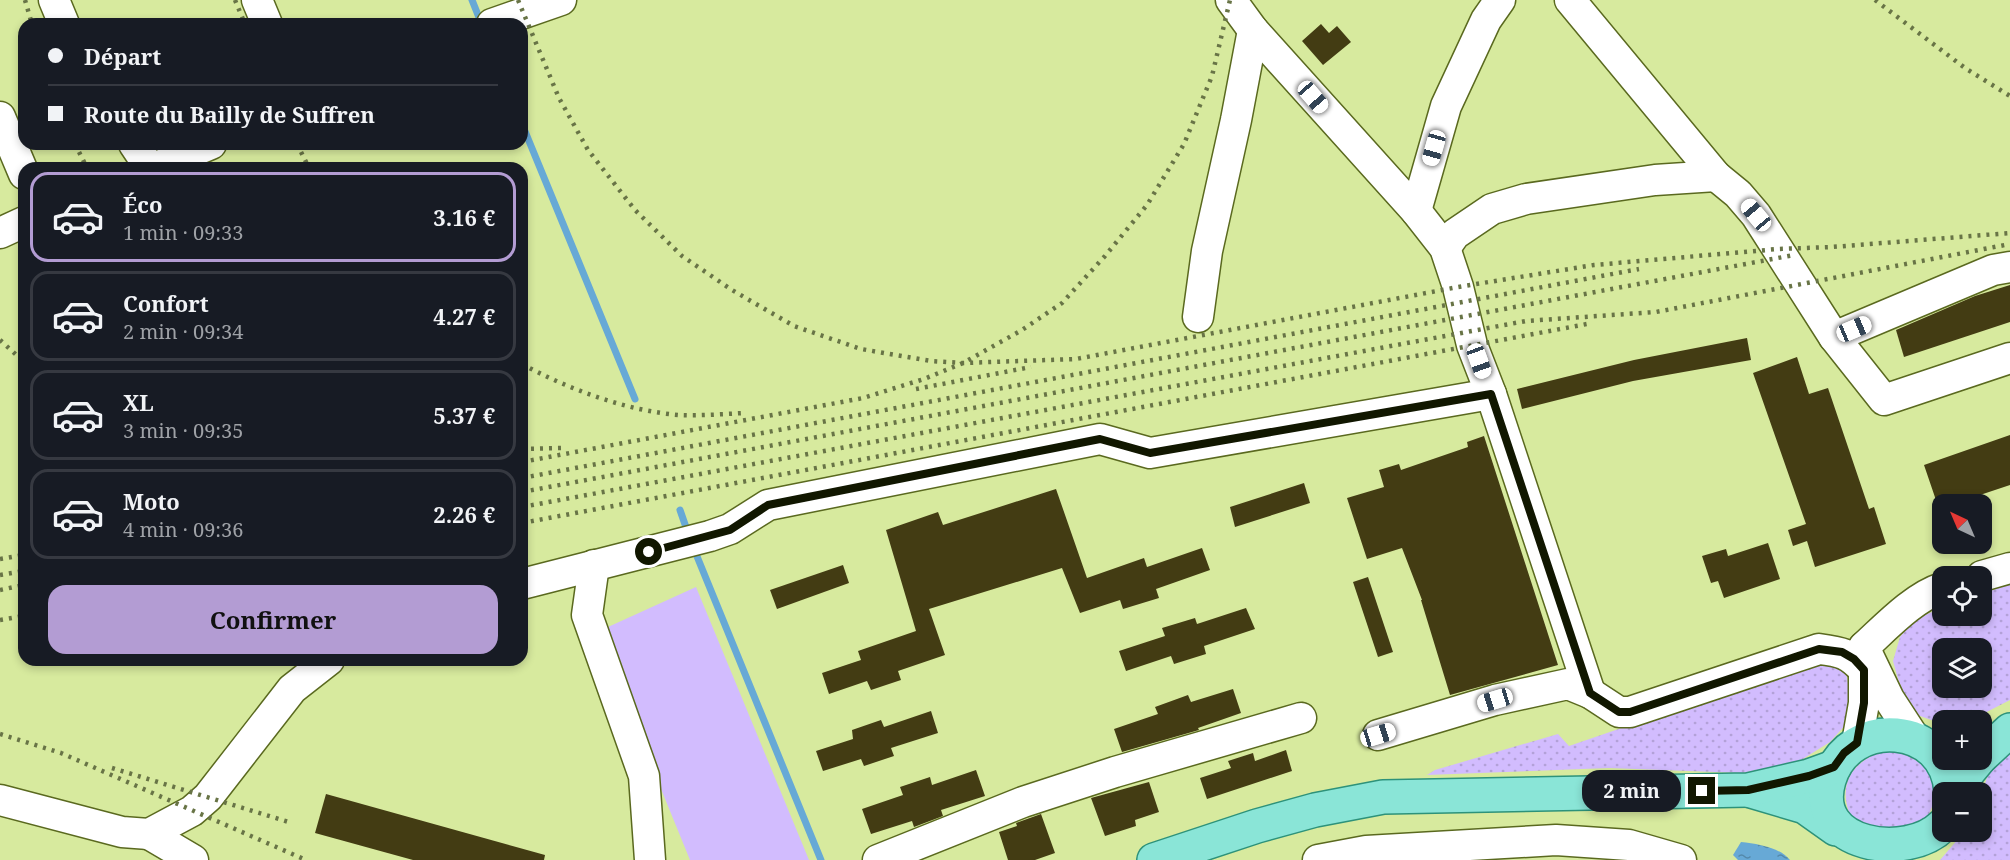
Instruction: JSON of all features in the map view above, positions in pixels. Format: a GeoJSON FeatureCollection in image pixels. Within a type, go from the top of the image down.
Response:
{"type":"FeatureCollection","features":[{"type":"Feature","properties":{"kind":"main road"},"geometry":{"type":"LineString","coordinates":[[1992,732],[2010,726]]}},
{"type":"Feature","properties":{"kind":"main road"},"geometry":{"type":"LineString","coordinates":[[1992,747],[2010,730]]}},
{"type":"Feature","properties":{"kind":"main road"},"geometry":{"type":"LineString","coordinates":[[1836,829],[1827,798],[1834,767],[1844,753],[1857,743],[1876,735],[1896,734],[1928,743],[1946,771],[1948,782]]}},
{"type":"Feature","properties":{"kind":"main road"},"geometry":{"type":"LineString","coordinates":[[1154,860],[1257,826],[1315,810],[1383,797],[1748,790],[1809,776],[1834,767]]}},
{"type":"Feature","properties":{"kind":"main road"},"geometry":{"type":"LineString","coordinates":[[1748,790],[1805,807],[1836,829],[1849,844],[1867,857],[1911,857],[1932,839]]}},
{"type":"Feature","properties":{"kind":"street"},"geometry":{"type":"LineString","coordinates":[[54,0],[62,18]]}},
{"type":"Feature","properties":{"kind":"street"},"geometry":{"type":"LineString","coordinates":[[257,0],[264,18]]}},
{"type":"Feature","properties":{"kind":"street"},"geometry":{"type":"LineString","coordinates":[[509,18],[561,0]]}},
{"type":"Feature","properties":{"kind":"street"},"geometry":{"type":"LineString","coordinates":[[1231,0],[1253,30],[1416,211],[1445,248],[1458,287],[1472,345],[1491,394],[1590,693]]}},
{"type":"Feature","properties":{"kind":"street"},"geometry":{"type":"LineString","coordinates":[[1416,211],[1446,106],[1486,20],[1500,0]]}},
{"type":"Feature","properties":{"kind":"street"},"geometry":{"type":"LineString","coordinates":[[1570,0],[1716,176],[1738,194],[1756,215],[1834,337],[1884,400],[2010,358]]}},
{"type":"Feature","properties":{"kind":"street"},"geometry":{"type":"LineString","coordinates":[[1198,316],[1207,250],[1253,30]]}},
{"type":"Feature","properties":{"kind":"street"},"geometry":{"type":"LineString","coordinates":[[0,117],[19,162]]}},
{"type":"Feature","properties":{"kind":"street"},"geometry":{"type":"LineString","coordinates":[[167,162],[196,150]]}},
{"type":"Feature","properties":{"kind":"street"},"geometry":{"type":"LineString","coordinates":[[1445,248],[1455,234],[1492,209],[1526,199],[1655,180],[1716,176]]}},
{"type":"Feature","properties":{"kind":"street"},"geometry":{"type":"LineString","coordinates":[[0,233],[18,225]]}},
{"type":"Feature","properties":{"kind":"street"},"geometry":{"type":"LineString","coordinates":[[1834,337],[1993,270],[2010,267]]}},
{"type":"Feature","properties":{"kind":"street"},"geometry":{"type":"LineString","coordinates":[[528,582],[668,548],[730,530],[768,505],[1100,439],[1150,453],[1491,394]]}},
{"type":"Feature","properties":{"kind":"street"},"geometry":{"type":"LineString","coordinates":[[594,565],[587,615],[644,776],[650,860]]}},
{"type":"Feature","properties":{"kind":"street"},"geometry":{"type":"LineString","coordinates":[[1992,573],[2010,568]]}},
{"type":"Feature","properties":{"kind":"street"},"geometry":{"type":"LineString","coordinates":[[1857,743],[1864,703],[1864,659],[1900,613],[1932,592]]}},
{"type":"Feature","properties":{"kind":"street"},"geometry":{"type":"LineString","coordinates":[[1378,735],[1495,700],[1568,684],[1590,693],[1632,690],[1817,628],[1847,633],[1889,699],[1928,743]]}},
{"type":"Feature","properties":{"kind":"street"},"geometry":{"type":"LineString","coordinates":[[149,834],[192,811],[208,797],[292,689],[321,666]]}},
{"type":"Feature","properties":{"kind":"street"},"geometry":{"type":"LineString","coordinates":[[878,860],[1023,802],[1115,772],[1301,718]]}},
{"type":"Feature","properties":{"kind":"street"},"geometry":{"type":"LineString","coordinates":[[0,800],[122,832],[149,834],[193,860]]}},
{"type":"Feature","properties":{"kind":"street"},"geometry":{"type":"LineString","coordinates":[[1318,860],[1366,851],[1556,840],[1629,845],[1681,860]]}},
{"type":"Feature","properties":{"kind":"shaded area"},"geometry":{"type":"Polygon","coordinates":[[[2010,584],[2010,700],[1990,710],[1932,710],[1932,720],[1912,713],[1893,661],[1900,637],[1915,619],[1932,612],[1932,626],[1992,626],[1992,590],[2010,584]]]}},
{"type":"Feature","properties":{"kind":"shaded area"},"geometry":{"type":"Polygon","coordinates":[[[696,587],[809,860],[690,860],[597,632],[696,587]]]}},
{"type":"Feature","properties":{"kind":"shaded area"},"geometry":{"type":"Polygon","coordinates":[[[1826,658],[1845,667],[1852,705],[1848,722],[1830,742],[1798,762],[1742,773],[1609,768],[1427,775],[1435,770],[1558,734],[1569,746],[1826,658]]]}},
{"type":"Feature","properties":{"kind":"shaded area"},"geometry":{"type":"Polygon","coordinates":[[[2010,748],[2010,860],[1940,860],[1956,842],[1992,842],[1992,782],[1986,782],[1989,770],[1992,770],[1992,764],[2010,748]]]}},
{"type":"Feature","properties":{"kind":"shaded area"},"geometry":{"type":"Polygon","coordinates":[[[1883,751],[1900,753],[1914,759],[1925,768],[1932,779],[1932,807],[1915,832],[1869,826],[1852,820],[1846,787],[1854,769],[1871,756],[1883,751]]]}},
{"type":"Feature","properties":{"kind":"water"},"geometry":{"type":"Polygon","coordinates":[[[1741,842],[1774,849],[1790,860],[1738,860],[1733,855],[1741,842]]]}},
{"type":"Feature","properties":{"kind":"building"},"geometry":{"type":"Polygon","coordinates":[[[1321,24],[1329,33],[1337,26],[1351,42],[1323,65],[1302,41],[1321,24]]]}},
{"type":"Feature","properties":{"kind":"building"},"geometry":{"type":"Polygon","coordinates":[[[2010,285],[2010,322],[1904,357],[1896,330],[1975,296],[2010,285]]]}},
{"type":"Feature","properties":{"kind":"building"},"geometry":{"type":"Polygon","coordinates":[[[1747,338],[1751,360],[1633,381],[1522,409],[1517,389],[1634,360],[1747,338]]]}},
{"type":"Feature","properties":{"kind":"building"},"geometry":{"type":"Polygon","coordinates":[[[1797,357],[1809,394],[1828,388],[1869,509],[1874,507],[1886,544],[1815,567],[1807,541],[1793,546],[1788,530],[1806,524],[1753,373],[1797,357]]]}},
{"type":"Feature","properties":{"kind":"building"},"geometry":{"type":"Polygon","coordinates":[[[2010,435],[2010,485],[1983,494],[1934,494],[1924,465],[2010,435]]]}},
{"type":"Feature","properties":{"kind":"building"},"geometry":{"type":"Polygon","coordinates":[[[1484,436],[1558,665],[1450,695],[1422,600],[1402,548],[1367,559],[1347,498],[1384,487],[1379,470],[1399,464],[1401,470],[1468,447],[1467,442],[1484,436]]]}},
{"type":"Feature","properties":{"kind":"building"},"geometry":{"type":"Polygon","coordinates":[[[1304,483],[1310,503],[1235,527],[1230,507],[1304,483]]]}},
{"type":"Feature","properties":{"kind":"building"},"geometry":{"type":"Polygon","coordinates":[[[1056,489],[1087,578],[1144,558],[1147,567],[1202,548],[1210,570],[1156,589],[1159,598],[1123,609],[1120,600],[1080,613],[1062,568],[929,609],[945,655],[898,671],[901,680],[871,690],[867,681],[829,694],[822,673],[861,660],[858,651],[916,631],[886,530],[938,512],[943,525],[1056,489]]]}},
{"type":"Feature","properties":{"kind":"building"},"geometry":{"type":"Polygon","coordinates":[[[1768,543],[1780,579],[1724,598],[1718,581],[1711,583],[1702,556],[1726,549],[1728,556],[1768,543]]]}},
{"type":"Feature","properties":{"kind":"building"},"geometry":{"type":"Polygon","coordinates":[[[843,565],[849,583],[777,609],[770,590],[843,565]]]}},
{"type":"Feature","properties":{"kind":"building"},"geometry":{"type":"Polygon","coordinates":[[[1368,577],[1393,652],[1378,657],[1353,582],[1368,577]]]}},
{"type":"Feature","properties":{"kind":"building"},"geometry":{"type":"Polygon","coordinates":[[[1246,608],[1255,629],[1204,646],[1206,654],[1174,664],[1171,656],[1126,671],[1119,651],[1165,636],[1162,628],[1195,618],[1197,624],[1246,608]]]}},
{"type":"Feature","properties":{"kind":"building"},"geometry":{"type":"Polygon","coordinates":[[[1233,689],[1241,713],[1198,728],[1199,730],[1122,752],[1114,729],[1158,714],[1155,707],[1188,695],[1191,702],[1233,689]]]}},
{"type":"Feature","properties":{"kind":"building"},"geometry":{"type":"Polygon","coordinates":[[[931,711],[938,733],[891,748],[894,756],[864,766],[861,759],[823,771],[816,751],[853,739],[852,730],[881,720],[884,727],[931,711]]]}},
{"type":"Feature","properties":{"kind":"building"},"geometry":{"type":"Polygon","coordinates":[[[1286,750],[1292,771],[1207,799],[1200,778],[1231,768],[1228,761],[1253,753],[1255,761],[1286,750]]]}},
{"type":"Feature","properties":{"kind":"building"},"geometry":{"type":"Polygon","coordinates":[[[976,770],[985,796],[941,810],[943,816],[914,827],[912,821],[871,834],[862,809],[903,795],[900,787],[930,777],[932,785],[976,770]]]}},
{"type":"Feature","properties":{"kind":"building"},"geometry":{"type":"Polygon","coordinates":[[[1149,782],[1159,812],[1135,820],[1136,826],[1105,836],[1091,798],[1149,782]]]}},
{"type":"Feature","properties":{"kind":"building"},"geometry":{"type":"Polygon","coordinates":[[[326,794],[545,855],[544,860],[413,860],[315,833],[326,794]]]}},
{"type":"Feature","properties":{"kind":"building"},"geometry":{"type":"Polygon","coordinates":[[[1041,814],[1055,853],[1035,860],[1008,860],[999,832],[1041,814]]]}},
{"type":"Feature","properties":{"kind":"waterway"},"geometry":{"type":"LineString","coordinates":[[472,0],[479,18]]}},
{"type":"Feature","properties":{"kind":"waterway"},"geometry":{"type":"LineString","coordinates":[[528,139],[635,399]]}},
{"type":"Feature","properties":{"kind":"waterway"},"geometry":{"type":"LineString","coordinates":[[680,510],[688,533]]}},
{"type":"Feature","properties":{"kind":"waterway"},"geometry":{"type":"LineString","coordinates":[[694,549],[821,860]]}},
{"type":"Feature","properties":{"kind":"railway"},"geometry":{"type":"LineString","coordinates":[[25,0],[30,18]]}},
{"type":"Feature","properties":{"kind":"railway"},"geometry":{"type":"LineString","coordinates":[[235,0],[242,18]]}},
{"type":"Feature","properties":{"kind":"railway"},"geometry":{"type":"LineString","coordinates":[[518,0],[526,18]]}},
{"type":"Feature","properties":{"kind":"railway"},"geometry":{"type":"LineString","coordinates":[[528,461],[863,398],[924,379],[963,363],[1022,330],[1062,303],[1147,205],[1184,144],[1212,76],[1230,0]]}},
{"type":"Feature","properties":{"kind":"railway"},"geometry":{"type":"LineString","coordinates":[[1875,0],[1965,68],[2010,96]]}},
{"type":"Feature","properties":{"kind":"railway"},"geometry":{"type":"LineString","coordinates":[[528,24],[559,98],[588,150],[635,210],[682,256],[732,290],[794,326],[861,349],[931,361],[963,363],[1076,359],[1458,287],[1594,265],[1778,249],[2010,233]]}},
{"type":"Feature","properties":{"kind":"railway"},"geometry":{"type":"LineString","coordinates":[[78,150],[84,162]]}},
{"type":"Feature","properties":{"kind":"railway"},"geometry":{"type":"LineString","coordinates":[[300,150],[306,162]]}},
{"type":"Feature","properties":{"kind":"railway"},"geometry":{"type":"LineString","coordinates":[[528,506],[1526,321],[1656,312],[2010,244]]}},
{"type":"Feature","properties":{"kind":"railway"},"geometry":{"type":"LineString","coordinates":[[528,491],[1794,255]]}},
{"type":"Feature","properties":{"kind":"railway"},"geometry":{"type":"LineString","coordinates":[[528,477],[1639,269]]}},
{"type":"Feature","properties":{"kind":"railway"},"geometry":{"type":"LineString","coordinates":[[528,522],[1587,324]]}},
{"type":"Feature","properties":{"kind":"railway"},"geometry":{"type":"LineString","coordinates":[[0,340],[18,356]]}},
{"type":"Feature","properties":{"kind":"railway"},"geometry":{"type":"LineString","coordinates":[[528,367],[578,390],[639,409],[679,415],[744,413]]}},
{"type":"Feature","properties":{"kind":"railway"},"geometry":{"type":"LineString","coordinates":[[916,389],[1031,367]]}},
{"type":"Feature","properties":{"kind":"railway"},"geometry":{"type":"LineString","coordinates":[[528,449],[562,448]]}},
{"type":"Feature","properties":{"kind":"railway"},"geometry":{"type":"LineString","coordinates":[[0,559],[18,556]]}},
{"type":"Feature","properties":{"kind":"railway"},"geometry":{"type":"LineString","coordinates":[[0,575],[18,572]]}},
{"type":"Feature","properties":{"kind":"railway"},"geometry":{"type":"LineString","coordinates":[[0,590],[18,586]]}},
{"type":"Feature","properties":{"kind":"railway"},"geometry":{"type":"LineString","coordinates":[[0,620],[18,617]]}},
{"type":"Feature","properties":{"kind":"railway"},"geometry":{"type":"LineString","coordinates":[[0,734],[61,753],[306,860]]}},
{"type":"Feature","properties":{"kind":"railway"},"geometry":{"type":"LineString","coordinates":[[112,768],[292,823]]}},
{"type":"Feature","properties":{"kind":"route"},"geometry":{"type":"LineString","coordinates":[[649,552],[730,530],[768,505],[1100,439],[1150,453],[1491,394],[1590,693],[1619,712],[1630,712],[1819,649],[1842,652],[1854,659],[1864,670],[1864,703],[1857,743],[1844,753],[1834,767],[1809,776],[1748,790],[1702,791]]}}]}
